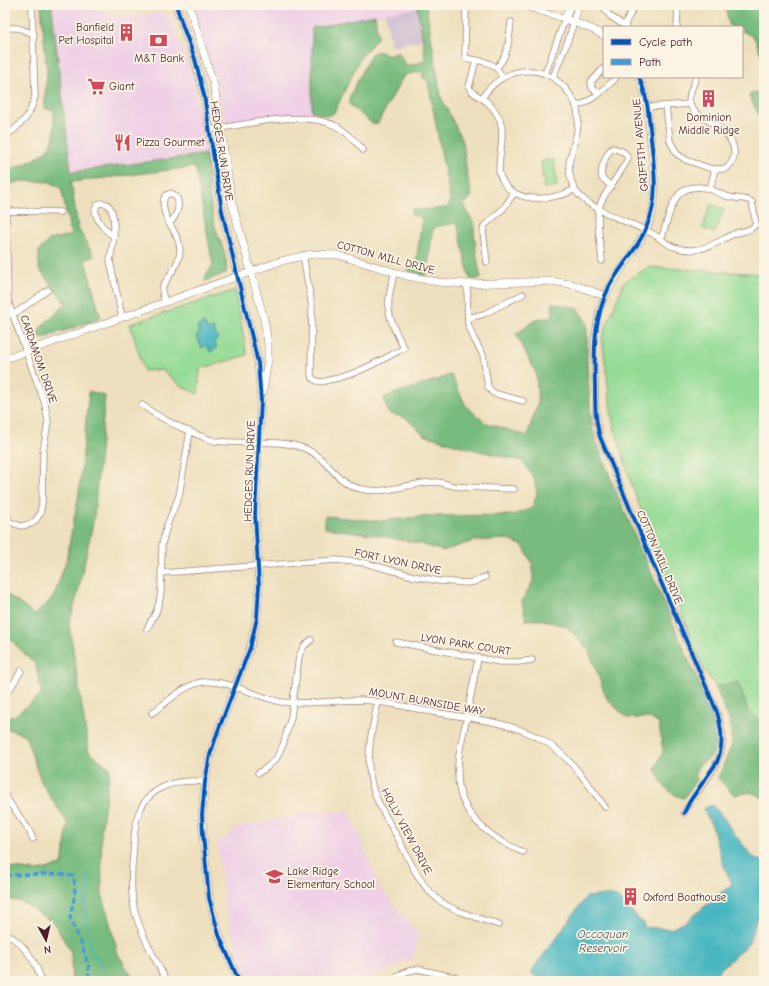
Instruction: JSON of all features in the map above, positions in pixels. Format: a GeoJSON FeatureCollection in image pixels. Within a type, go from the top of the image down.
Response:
{"type":"FeatureCollection","features":[{"type":"Feature","properties":{"kind":"main road"},"geometry":{"type":"LineString","coordinates":[[117,5],[146,5]]}},
{"type":"Feature","properties":{"kind":"street","name":"HEDGES RUN DRIVE"},"geometry":{"type":"LineString","coordinates":[[179,5],[177,8],[180,19],[197,67],[226,228],[258,363],[261,401]]}},
{"type":"Feature","properties":{"kind":"street","name":"HEDGES RUN DRIVE"},"geometry":{"type":"LineString","coordinates":[[189,5],[214,86],[230,191],[250,272],[264,319],[268,344],[268,359],[261,401],[255,513],[259,601],[257,618],[250,648],[210,755],[203,799],[203,834],[209,898],[219,935],[240,981]]}},
{"type":"Feature","properties":{"kind":"street"},"geometry":{"type":"LineString","coordinates":[[466,5],[465,56],[466,58],[492,64],[497,67],[502,77]]}},
{"type":"Feature","properties":{"kind":"street"},"geometry":{"type":"LineString","coordinates":[[520,5],[574,22],[603,36]]}},
{"type":"Feature","properties":{"kind":"street"},"geometry":{"type":"LineString","coordinates":[[545,74],[570,5]]}},
{"type":"Feature","properties":{"kind":"street"},"geometry":{"type":"LineString","coordinates":[[553,77],[567,43],[578,5]]}},
{"type":"Feature","properties":{"kind":"street"},"geometry":{"type":"LineString","coordinates":[[602,5],[610,16],[624,26]]}},
{"type":"Feature","properties":{"kind":"street"},"geometry":{"type":"LineString","coordinates":[[625,26],[635,5]]}},
{"type":"Feature","properties":{"kind":"street"},"geometry":{"type":"LineString","coordinates":[[677,26],[678,5]]}},
{"type":"Feature","properties":{"kind":"street"},"geometry":{"type":"LineString","coordinates":[[5,134],[14,130],[25,119],[35,97],[32,6]]}},
{"type":"Feature","properties":{"kind":"street"},"geometry":{"type":"LineString","coordinates":[[497,67],[506,53],[511,22]]}},
{"type":"Feature","properties":{"kind":"street"},"geometry":{"type":"LineString","coordinates":[[5,28],[18,28],[34,34]]}},
{"type":"Feature","properties":{"kind":"street"},"geometry":{"type":"LineString","coordinates":[[476,60],[469,87],[471,92],[482,98],[491,106],[500,119],[503,132],[499,171],[503,182],[514,193],[527,197],[544,199],[574,190]]}},
{"type":"Feature","properties":{"kind":"street"},"geometry":{"type":"LineString","coordinates":[[599,94],[590,84],[603,69]]}},
{"type":"Feature","properties":{"kind":"street"},"geometry":{"type":"LineString","coordinates":[[482,98],[493,84],[502,77],[514,73],[526,71],[553,77],[569,92],[576,106],[578,117],[577,134],[569,163],[570,176],[574,190],[583,200],[674,247],[691,250],[699,249],[714,245],[736,233],[754,227],[756,224],[752,202],[751,200],[728,197],[710,189],[697,187],[685,190],[676,198],[670,207],[661,239]]}},
{"type":"Feature","properties":{"kind":"street"},"geometry":{"type":"LineString","coordinates":[[576,106],[606,89],[614,78]]}},
{"type":"Feature","properties":{"kind":"street","name":"GRIFFITH AVENUE"},"geometry":{"type":"LineString","coordinates":[[605,296],[610,285],[645,231],[652,213],[654,202],[655,184],[648,107],[639,78]]}},
{"type":"Feature","properties":{"kind":"street"},"geometry":{"type":"LineString","coordinates":[[666,106],[670,141],[674,150],[686,160],[715,169],[726,169],[734,157],[731,141],[720,128],[696,112],[690,104],[690,95],[696,78]]}},
{"type":"Feature","properties":{"kind":"street"},"geometry":{"type":"LineString","coordinates":[[648,107],[690,104]]}},
{"type":"Feature","properties":{"kind":"street"},"geometry":{"type":"LineString","coordinates":[[209,130],[285,120],[315,119],[332,124],[344,131],[357,142],[363,150]]}},
{"type":"Feature","properties":{"kind":"street"},"geometry":{"type":"LineString","coordinates":[[602,261],[599,223],[600,203],[627,162],[628,158],[624,152],[613,148],[610,150],[601,171],[602,178],[611,186]]}},
{"type":"Feature","properties":{"kind":"street"},"geometry":{"type":"LineString","coordinates":[[710,189],[715,169]]}},
{"type":"Feature","properties":{"kind":"street"},"geometry":{"type":"LineString","coordinates":[[165,302],[162,293],[163,285],[178,263],[181,251],[178,239],[169,223],[164,210],[163,201],[166,195],[171,193],[177,198],[178,210],[174,220],[169,223]]}},
{"type":"Feature","properties":{"kind":"street"},"geometry":{"type":"LineString","coordinates":[[487,262],[483,232],[484,226],[503,209],[514,193]]}},
{"type":"Feature","properties":{"kind":"street"},"geometry":{"type":"LineString","coordinates":[[114,236],[106,230],[98,220],[95,210],[100,203],[107,204],[111,207],[114,236],[110,261],[122,317]]}},
{"type":"Feature","properties":{"kind":"street"},"geometry":{"type":"LineString","coordinates":[[6,212],[60,212]]}},
{"type":"Feature","properties":{"kind":"street","name":"CARDAMOM DRIVE"},"geometry":{"type":"LineString","coordinates":[[5,513],[9,521],[15,525],[26,525],[38,518],[42,503],[43,452],[48,429],[47,413],[39,385],[13,314],[7,291],[8,258],[6,212]]}},
{"type":"Feature","properties":{"kind":"street"},"geometry":{"type":"LineString","coordinates":[[226,228],[238,225]]}},
{"type":"Feature","properties":{"kind":"street"},"geometry":{"type":"LineString","coordinates":[[303,255],[312,307],[311,375],[317,382],[333,380],[348,375],[368,367],[404,348],[392,326],[389,313],[389,293],[395,272]]}},
{"type":"Feature","properties":{"kind":"street","name":"COTTON MILL DRIVE"},"geometry":{"type":"LineString","coordinates":[[5,358],[290,258],[303,255],[338,255],[395,272],[438,282],[467,284],[552,281],[575,285],[605,296],[594,341],[597,427],[716,712],[722,734],[722,750],[717,762],[690,801],[684,813]]}},
{"type":"Feature","properties":{"kind":"street"},"geometry":{"type":"LineString","coordinates":[[467,284],[468,318],[470,330],[484,355],[488,387],[493,393],[523,401]]}},
{"type":"Feature","properties":{"kind":"street"},"geometry":{"type":"LineString","coordinates":[[5,316],[13,314],[48,290]]}},
{"type":"Feature","properties":{"kind":"street"},"geometry":{"type":"LineString","coordinates":[[468,318],[484,314],[523,294]]}},
{"type":"Feature","properties":{"kind":"street"},"geometry":{"type":"LineString","coordinates":[[142,405],[154,414],[214,441],[259,442],[297,446],[310,451],[323,460],[346,484],[360,489],[369,491],[434,482],[454,486],[514,489]]}},
{"type":"Feature","properties":{"kind":"street"},"geometry":{"type":"LineString","coordinates":[[147,629],[159,603],[161,592],[162,544],[167,525],[179,496],[190,431]]}},
{"type":"Feature","properties":{"kind":"street","name":"FORT LYON DRIVE"},"geometry":{"type":"LineString","coordinates":[[161,573],[336,560],[365,563],[412,576],[439,581],[466,583],[474,582],[485,577]]}},
{"type":"Feature","properties":{"kind":"street"},"geometry":{"type":"LineString","coordinates":[[258,773],[272,764],[280,753],[288,730],[299,656],[304,646],[311,640]]}},
{"type":"Feature","properties":{"kind":"street","name":"LYON PARK COURT"},"geometry":{"type":"LineString","coordinates":[[396,642],[500,662],[532,660]]}},
{"type":"Feature","properties":{"kind":"street"},"geometry":{"type":"LineString","coordinates":[[478,658],[458,768],[459,786],[464,801],[474,819],[486,831],[503,843],[523,852]]}},
{"type":"Feature","properties":{"kind":"street"},"geometry":{"type":"LineString","coordinates":[[5,686],[10,689],[21,671]]}},
{"type":"Feature","properties":{"kind":"street","name":"MOUNT BURNSIDE WAY"},"geometry":{"type":"LineString","coordinates":[[152,713],[184,688],[192,685],[213,682],[272,700],[292,703],[320,703],[349,700],[378,702],[466,718],[519,729],[547,742],[572,764],[606,807]]}},
{"type":"Feature","properties":{"kind":"street","name":"HOLLY VIEW DRIVE"},"geometry":{"type":"LineString","coordinates":[[378,702],[369,747],[371,780],[382,810],[411,863],[425,885],[440,900],[454,908],[499,925]]}},
{"type":"Feature","properties":{"kind":"street"},"geometry":{"type":"LineString","coordinates":[[166,981],[139,924],[132,902],[131,882],[137,819],[146,801],[160,788],[170,783],[188,781],[205,782]]}},
{"type":"Feature","properties":{"kind":"street"},"geometry":{"type":"LineString","coordinates":[[5,795],[12,808],[27,825],[33,839]]}},
{"type":"Feature","properties":{"kind":"street"},"geometry":{"type":"LineString","coordinates":[[5,933],[26,950],[35,964],[41,981]]}},
{"type":"Feature","properties":{"kind":"street"},"geometry":{"type":"LineString","coordinates":[[386,981],[408,971],[418,969],[455,977],[457,981]]}},
{"type":"Feature","properties":{"kind":"shaded area"},"geometry":{"type":"Polygon","coordinates":[[[53,5],[76,5],[124,16],[160,13],[167,15],[171,19],[191,70],[207,154],[71,172],[52,9],[53,5]]]}},
{"type":"Feature","properties":{"kind":"shaded area"},"geometry":{"type":"Polygon","coordinates":[[[197,5],[417,5],[418,8],[312,28],[312,114],[294,114],[227,123],[223,119],[216,80],[197,17],[197,5]]]}},
{"type":"Feature","properties":{"kind":"shaded area"},"geometry":{"type":"Polygon","coordinates":[[[418,8],[423,40],[391,46],[385,13],[418,8]]]}},
{"type":"Feature","properties":{"kind":"shaded area"},"geometry":{"type":"Polygon","coordinates":[[[316,811],[350,812],[379,887],[418,933],[413,958],[365,981],[252,981],[240,958],[224,906],[217,842],[239,827],[316,811]]]}},
{"type":"Feature","properties":{"kind":"green space"},"geometry":{"type":"Polygon","coordinates":[[[41,5],[53,5],[52,9],[71,172],[207,154],[212,214],[225,254],[227,266],[226,273],[205,281],[207,274],[213,266],[195,167],[71,182],[78,228],[94,256],[85,260],[101,318],[41,339],[38,334],[41,327],[66,304],[39,269],[39,251],[49,240],[71,235],[61,188],[50,182],[22,181],[5,185],[5,171],[34,160],[41,155],[51,144],[54,136],[54,111],[44,108],[47,73],[41,5]]]}},
{"type":"Feature","properties":{"kind":"green space"},"geometry":{"type":"Polygon","coordinates":[[[417,5],[426,5],[441,97],[463,142],[467,175],[472,196],[464,205],[475,226],[474,232],[476,251],[481,279],[470,279],[457,223],[438,226],[433,229],[427,274],[423,275],[409,271],[408,269],[416,263],[422,218],[411,214],[413,208],[417,210],[446,208],[449,205],[450,199],[428,82],[423,78],[422,71],[404,75],[378,123],[374,124],[370,122],[349,104],[350,96],[373,52],[380,52],[388,56],[398,52],[407,66],[425,61],[417,5]]]}},
{"type":"Feature","properties":{"kind":"green space"},"geometry":{"type":"Polygon","coordinates":[[[725,5],[764,5],[764,62],[754,37],[743,32],[743,26],[729,26],[725,5]]]}},
{"type":"Feature","properties":{"kind":"green space"},"geometry":{"type":"Polygon","coordinates":[[[375,15],[378,37],[360,58],[334,113],[326,115],[312,111],[312,28],[375,15]]]}},
{"type":"Feature","properties":{"kind":"green space"},"geometry":{"type":"Polygon","coordinates":[[[764,90],[764,126],[749,95],[764,90]]]}},
{"type":"Feature","properties":{"kind":"green space"},"geometry":{"type":"Polygon","coordinates":[[[554,159],[557,187],[544,188],[541,161],[554,159]]]}},
{"type":"Feature","properties":{"kind":"green space"},"geometry":{"type":"Polygon","coordinates":[[[711,204],[724,209],[715,233],[702,228],[711,204]]]}},
{"type":"Feature","properties":{"kind":"green space"},"geometry":{"type":"Polygon","coordinates":[[[649,267],[764,274],[764,723],[748,711],[738,683],[715,686],[702,666],[633,489],[612,419],[602,337],[624,282],[649,267]]]}},
{"type":"Feature","properties":{"kind":"green space"},"geometry":{"type":"Polygon","coordinates":[[[235,290],[247,355],[200,369],[198,394],[181,386],[162,370],[144,371],[130,324],[235,290]]]}},
{"type":"Feature","properties":{"kind":"green space"},"geometry":{"type":"Polygon","coordinates":[[[552,303],[577,308],[587,323],[587,366],[592,429],[613,485],[714,718],[716,739],[715,749],[710,757],[700,765],[695,772],[697,779],[684,798],[669,791],[655,769],[663,752],[659,724],[650,718],[627,718],[607,699],[588,649],[567,627],[544,620],[526,620],[522,601],[533,581],[533,565],[523,546],[507,539],[474,541],[442,551],[421,544],[377,535],[325,528],[325,516],[379,521],[429,516],[512,515],[532,508],[537,494],[534,478],[522,461],[475,450],[424,435],[406,418],[388,413],[384,397],[451,375],[466,406],[484,422],[527,436],[538,403],[536,373],[516,334],[537,319],[553,317],[552,303]]]}},
{"type":"Feature","properties":{"kind":"green space"},"geometry":{"type":"Polygon","coordinates":[[[89,391],[105,396],[94,518],[77,596],[69,624],[89,752],[110,768],[101,831],[102,893],[118,954],[135,981],[72,981],[71,952],[54,923],[22,902],[5,899],[5,867],[38,871],[62,865],[68,824],[42,784],[25,735],[5,728],[5,715],[13,717],[42,694],[36,665],[5,634],[5,593],[35,615],[54,596],[66,561],[79,493],[89,391]]]}},
{"type":"Feature","properties":{"kind":"green space"},"geometry":{"type":"Polygon","coordinates":[[[738,683],[748,711],[764,723],[764,798],[751,792],[734,795],[718,778],[732,745],[730,722],[715,686],[738,683]]]}},
{"type":"Feature","properties":{"kind":"water"},"geometry":{"type":"Polygon","coordinates":[[[204,323],[208,330],[213,328],[218,339],[214,341],[217,348],[210,352],[206,345],[202,348],[196,336],[200,334],[197,327],[204,323]]]}},
{"type":"Feature","properties":{"kind":"water","name":"Occoquan Reservoir"},"geometry":{"type":"Polygon","coordinates":[[[712,805],[723,817],[753,857],[764,862],[764,913],[757,917],[749,943],[709,980],[706,981],[539,981],[531,972],[586,897],[614,896],[624,903],[637,918],[644,923],[643,927],[671,929],[686,922],[732,884],[723,864],[712,826],[703,809],[712,805]]]}},
{"type":"Feature","properties":{"kind":"waterway"},"geometry":{"type":"LineString","coordinates":[[90,875],[85,900],[85,923],[91,950],[102,965],[103,981]]}},
{"type":"Feature","properties":{"kind":"marked path"},"geometry":{"type":"LineString","coordinates":[[5,875],[60,874],[74,876],[75,893],[70,918],[82,945],[89,968],[88,981]]}},
{"type":"Feature","properties":{"kind":"cycle path"},"geometry":{"type":"LineString","coordinates":[[179,5],[177,8],[195,59],[204,95],[222,211],[258,363],[261,401],[255,513],[259,586],[257,618],[250,648],[210,755],[205,782],[202,815],[209,898],[219,935],[239,981]]}},
{"type":"Feature","properties":{"kind":"cycle path"},"geometry":{"type":"LineString","coordinates":[[639,78],[649,115],[655,182],[654,203],[645,231],[610,285],[600,310],[595,347],[596,412],[600,437],[719,719],[721,731],[721,750],[717,762],[690,801],[684,813]]}},
{"type":"Feature","properties":{"kind":"place","name":"Banfield Pet Hospital"},"geometry":{"type":"Point","coordinates":[127,33]}},
{"type":"Feature","properties":{"kind":"place","name":"M&T Bank"},"geometry":{"type":"Point","coordinates":[159,40]}},
{"type":"Feature","properties":{"kind":"place","name":"Giant"},"geometry":{"type":"Point","coordinates":[96,86]}},
{"type":"Feature","properties":{"kind":"place","name":"Dominion Middle Ridge"},"geometry":{"type":"Point","coordinates":[709,99]}},
{"type":"Feature","properties":{"kind":"place","name":"Pizza Gourmet"},"geometry":{"type":"Point","coordinates":[123,142]}},
{"type":"Feature","properties":{"kind":"place","name":"Lake Ridge Elementary School"},"geometry":{"type":"Point","coordinates":[274,877]}},
{"type":"Feature","properties":{"kind":"place","name":"Oxford Boathouse"},"geometry":{"type":"Point","coordinates":[630,897]}}]}
